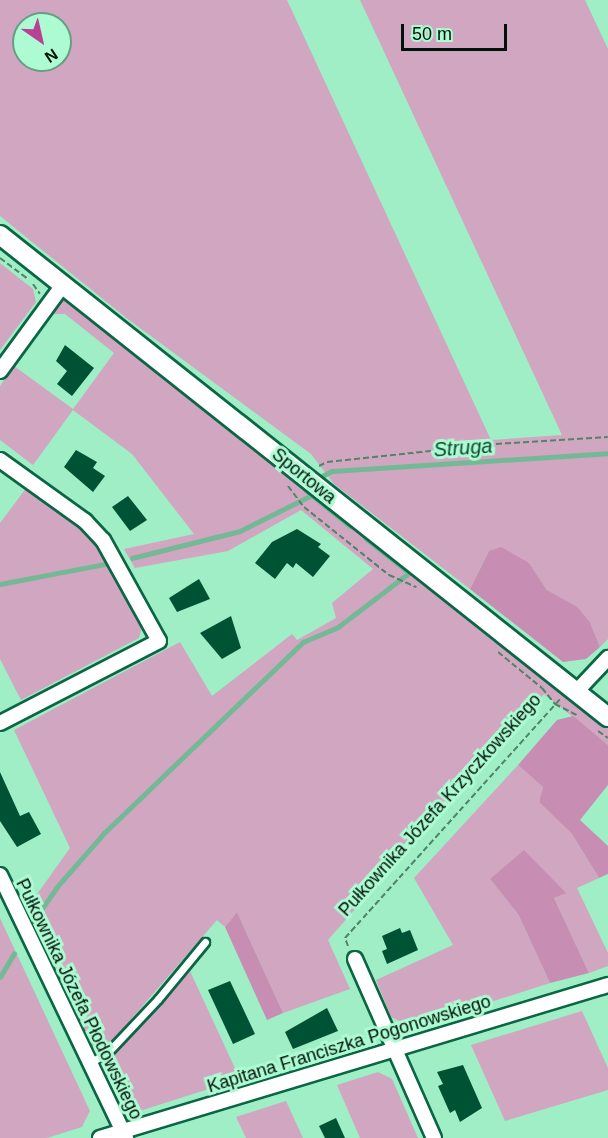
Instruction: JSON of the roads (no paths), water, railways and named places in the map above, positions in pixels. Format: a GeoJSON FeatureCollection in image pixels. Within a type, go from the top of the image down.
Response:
{"type":"FeatureCollection","features":[{"type":"Feature","properties":{"kind":"street","name":"Sportowa"},"geometry":{"type":"LineString","coordinates":[[0,235],[573,689],[600,722]]}},
{"type":"Feature","properties":{"kind":"street"},"geometry":{"type":"LineString","coordinates":[[0,371],[63,285]]}},
{"type":"Feature","properties":{"kind":"street"},"geometry":{"type":"LineString","coordinates":[[0,460],[85,521],[104,540],[159,641],[0,723]]}},
{"type":"Feature","properties":{"kind":"street"},"geometry":{"type":"LineString","coordinates":[[573,689],[608,658]]}},
{"type":"Feature","properties":{"kind":"street","name":"Pułkownika Józefa Płodowskiego"},"geometry":{"type":"LineString","coordinates":[[0,875],[124,1134]]}},
{"type":"Feature","properties":{"kind":"street"},"geometry":{"type":"LineString","coordinates":[[354,959],[434,1138]]}},
{"type":"Feature","properties":{"kind":"street","name":"Kapitana Franciszka Pogonowskiego"},"geometry":{"type":"LineString","coordinates":[[100,1138],[124,1134],[394,1048],[608,985]]}},
{"type":"Feature","properties":{"kind":"lane"},"geometry":{"type":"LineString","coordinates":[[90,1064],[109,1051],[159,999],[205,942]]}},
{"type":"Feature","properties":{"kind":"waterway","name":"Struga"},"geometry":{"type":"LineString","coordinates":[[322,476],[332,471],[608,453]]}},
{"type":"Feature","properties":{"kind":"waterway"},"geometry":{"type":"LineString","coordinates":[[306,490],[350,526]]}},
{"type":"Feature","properties":{"kind":"waterway","name":"Struga"},"geometry":{"type":"LineString","coordinates":[[132,558],[240,531],[312,495]]}},
{"type":"Feature","properties":{"kind":"waterway"},"geometry":{"type":"LineString","coordinates":[[34,920],[56,888],[104,833],[303,642],[338,627],[409,573],[366,539]]}},
{"type":"Feature","properties":{"kind":"waterway","name":"Struga"},"geometry":{"type":"LineString","coordinates":[[0,584],[105,564]]}},
{"type":"Feature","properties":{"kind":"waterway"},"geometry":{"type":"LineString","coordinates":[[0,977],[14,954]]}}]}
